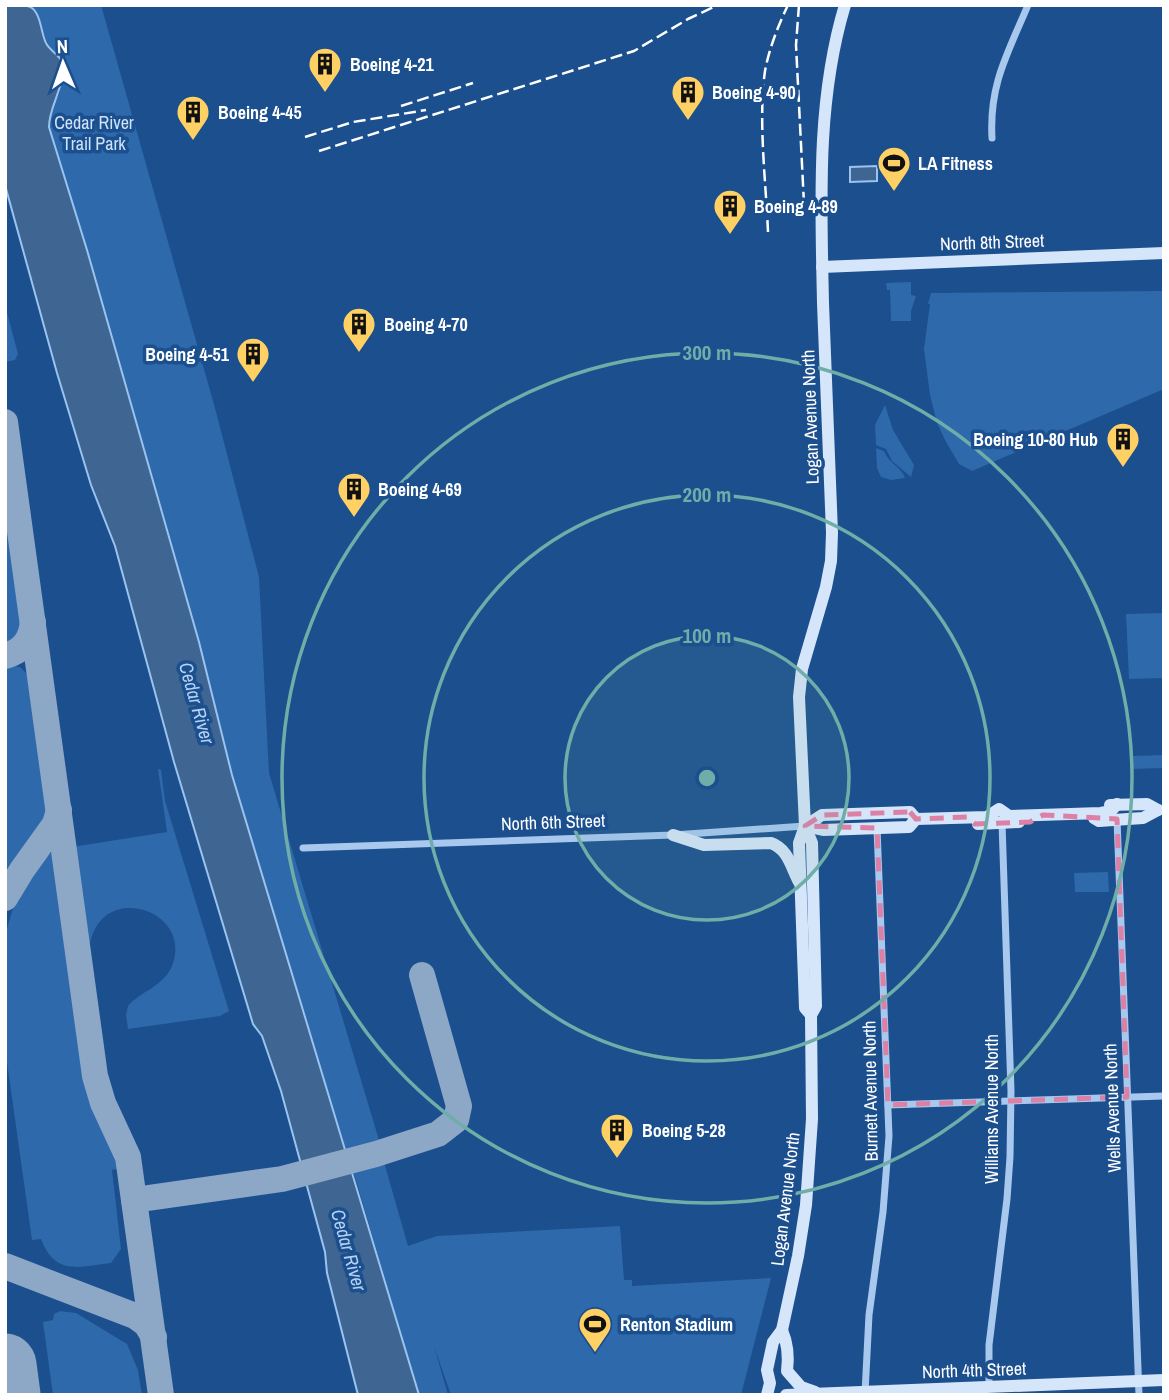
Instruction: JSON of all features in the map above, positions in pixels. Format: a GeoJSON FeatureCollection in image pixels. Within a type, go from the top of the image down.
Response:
{"type":"FeatureCollection","features":[{"type":"Feature","properties":{"kind":"main road","name":"Logan Avenue North"},"geometry":{"type":"LineString","coordinates":[[769,1389],[780,1373],[811,1161],[811,1014],[816,1006],[811,843],[805,826],[799,696],[802,669],[826,587],[831,547],[822,267],[823,128],[833,44],[845,5]]}},
{"type":"Feature","properties":{"kind":"main road","name":"North 8th Street"},"geometry":{"type":"LineString","coordinates":[[822,267],[1164,253]]}},
{"type":"Feature","properties":{"kind":"main road","name":"North 6th Street"},"geometry":{"type":"LineString","coordinates":[[967,817],[975,824],[1030,822],[1042,815],[1088,813],[1098,805],[1117,804],[1146,804],[1161,810]]}},
{"type":"Feature","properties":{"kind":"main road","name":"North 6th Street"},"geometry":{"type":"LineString","coordinates":[[805,826],[823,830],[909,827],[916,819],[967,817],[978,810],[999,809],[1030,808],[1042,815]]}},
{"type":"Feature","properties":{"kind":"main road","name":"North 6th Street"},"geometry":{"type":"LineString","coordinates":[[1088,813],[1099,821],[1143,818],[1161,810]]}},
{"type":"Feature","properties":{"kind":"main road","name":"North 6th Street"},"geometry":{"type":"LineString","coordinates":[[805,826],[822,815],[910,812],[916,819]]}},
{"type":"Feature","properties":{"kind":"main road","name":"Logan Avenue North"},"geometry":{"type":"LineString","coordinates":[[805,826],[799,843],[804,1008],[811,1014]]}},
{"type":"Feature","properties":{"kind":"main road"},"geometry":{"type":"LineString","coordinates":[[673,835],[704,845],[777,845],[784,850],[801,887]]}},
{"type":"Feature","properties":{"kind":"main road"},"geometry":{"type":"LineString","coordinates":[[785,1337],[789,1360],[787,1371],[801,1387],[819,1394]]}},
{"type":"Feature","properties":{"kind":"main road","name":"North 4th Street"},"geometry":{"type":"LineString","coordinates":[[786,1395],[1138,1388],[1164,1380]]}},
{"type":"Feature","properties":{"kind":"street"},"geometry":{"type":"LineString","coordinates":[[992,138],[992,108],[999,71],[1028,5]]}},
{"type":"Feature","properties":{"kind":"street","name":"Wells Avenue North"},"geometry":{"type":"LineString","coordinates":[[1117,819],[1138,1388]]}},
{"type":"Feature","properties":{"kind":"street","name":"Williams Avenue North"},"geometry":{"type":"LineString","coordinates":[[989,1391],[989,1345],[1007,1199],[1010,1102],[1002,823]]}},
{"type":"Feature","properties":{"kind":"street","name":"North 6th Street"},"geometry":{"type":"LineString","coordinates":[[303,848],[673,835],[805,826]]}},
{"type":"Feature","properties":{"kind":"street","name":"Burnett Avenue North"},"geometry":{"type":"LineString","coordinates":[[865,1393],[869,1315],[888,1159],[877,828]]}},
{"type":"Feature","properties":{"kind":"street"},"geometry":{"type":"LineString","coordinates":[[888,1105],[1164,1096]]}},
{"type":"Feature","properties":{"kind":"highlighted area"},"geometry":{"type":"Polygon","coordinates":[[[910,812],[916,819],[967,817],[975,824],[1030,822],[1043,815],[1117,819],[1127,1097],[888,1105],[877,828],[805,826],[822,815],[910,812]]]}},
{"type":"Feature","properties":{"kind":"green space","name":"Cedar River Trail Park"},"geometry":{"type":"Polygon","coordinates":[[[28,5],[101,5],[215,408],[259,577],[269,773],[379,1140],[346,1150],[232,775],[173,548],[49,127],[49,115],[60,92],[57,54],[47,42],[37,16],[28,5]]]}},
{"type":"Feature","properties":{"kind":"green space"},"geometry":{"type":"Polygon","coordinates":[[[911,282],[911,295],[916,296],[911,321],[891,321],[890,290],[887,290],[886,283],[911,282]]]}},
{"type":"Feature","properties":{"kind":"green space"},"geometry":{"type":"Polygon","coordinates":[[[1164,291],[1164,389],[972,471],[959,464],[937,423],[930,395],[924,349],[931,293],[1164,291]]]}},
{"type":"Feature","properties":{"kind":"green space"},"geometry":{"type":"Polygon","coordinates":[[[5,305],[18,354],[15,360],[5,362],[5,305]]]}},
{"type":"Feature","properties":{"kind":"green space"},"geometry":{"type":"Polygon","coordinates":[[[885,405],[893,430],[914,465],[911,477],[892,461],[886,449],[876,445],[875,425],[885,405]]]}},
{"type":"Feature","properties":{"kind":"green space"},"geometry":{"type":"Polygon","coordinates":[[[876,448],[884,451],[905,478],[891,480],[881,477],[877,468],[876,448]]]}},
{"type":"Feature","properties":{"kind":"green space"},"geometry":{"type":"Polygon","coordinates":[[[5,463],[26,634],[18,642],[5,647],[5,463]]]}},
{"type":"Feature","properties":{"kind":"green space"},"geometry":{"type":"Polygon","coordinates":[[[1164,613],[1164,678],[1129,679],[1126,614],[1164,613]]]}},
{"type":"Feature","properties":{"kind":"green space"},"geometry":{"type":"Polygon","coordinates":[[[5,665],[20,667],[35,682],[52,807],[48,823],[5,881],[5,665]]]}},
{"type":"Feature","properties":{"kind":"green space"},"geometry":{"type":"Polygon","coordinates":[[[1164,755],[1164,768],[1132,769],[1132,756],[1164,755]]]}},
{"type":"Feature","properties":{"kind":"green space"},"geometry":{"type":"Polygon","coordinates":[[[158,769],[161,770],[165,801],[229,1011],[220,1016],[128,1029],[128,1006],[164,979],[172,966],[175,945],[169,929],[157,916],[141,909],[123,909],[107,915],[95,930],[89,953],[86,953],[72,847],[167,832],[158,769]]]}},
{"type":"Feature","properties":{"kind":"green space"},"geometry":{"type":"Polygon","coordinates":[[[53,852],[59,861],[86,1067],[121,1168],[112,1170],[121,1249],[111,1263],[78,1267],[61,1264],[53,1259],[41,1239],[32,1240],[5,1048],[5,935],[17,895],[44,857],[53,852]]]}},
{"type":"Feature","properties":{"kind":"green space"},"geometry":{"type":"Polygon","coordinates":[[[1108,872],[1109,892],[1075,892],[1074,873],[1108,872]]]}},
{"type":"Feature","properties":{"kind":"green space","name":"Renton Stadium"},"geometry":{"type":"Polygon","coordinates":[[[384,1162],[408,1246],[437,1236],[620,1226],[624,1280],[632,1280],[632,1286],[771,1278],[741,1395],[451,1395],[434,1346],[448,1395],[419,1395],[353,1170],[384,1162]]]}},
{"type":"Feature","properties":{"kind":"green space"},"geometry":{"type":"Polygon","coordinates":[[[60,1311],[76,1313],[127,1344],[138,1370],[142,1395],[53,1395],[43,1322],[53,1320],[54,1314],[60,1311]]]}},
{"type":"Feature","properties":{"kind":"water","name":"Cedar River"},"geometry":{"type":"Polygon","coordinates":[[[5,5],[32,8],[46,43],[63,65],[61,84],[51,112],[49,127],[199,642],[232,775],[419,1395],[358,1395],[327,1273],[325,1252],[281,1091],[262,1036],[253,1024],[174,762],[115,546],[91,485],[57,373],[5,185],[5,5]]]}},
{"type":"Feature","properties":{"kind":"water"},"geometry":{"type":"Polygon","coordinates":[[[877,166],[877,181],[850,182],[850,167],[877,166]]]}},
{"type":"Feature","properties":{"kind":"pier"},"geometry":{"type":"Polygon","coordinates":[[[350,1149],[356,1169],[303,1184],[298,1164],[350,1149]]]}},
{"type":"Feature","properties":{"kind":"taxiway"},"geometry":{"type":"LineString","coordinates":[[5,422],[95,1076],[103,1103],[128,1157],[161,1395]]}},
{"type":"Feature","properties":{"kind":"taxiway"},"geometry":{"type":"LineString","coordinates":[[5,656],[25,644],[33,622]]}},
{"type":"Feature","properties":{"kind":"taxiway"},"geometry":{"type":"LineString","coordinates":[[5,898],[55,824],[59,810]]}},
{"type":"Feature","properties":{"kind":"taxiway"},"geometry":{"type":"LineString","coordinates":[[134,1200],[282,1179],[438,1134],[456,1120],[459,1106],[422,975]]}},
{"type":"Feature","properties":{"kind":"taxiway"},"geometry":{"type":"LineString","coordinates":[[5,1266],[135,1316],[146,1324],[154,1337]]}},
{"type":"Feature","properties":{"kind":"runway"},"geometry":{"type":"LineString","coordinates":[[5,1365],[9,1395]]}},
{"type":"Feature","properties":{"kind":"railway"},"geometry":{"type":"LineString","coordinates":[[319,151],[634,51],[688,19],[718,5]]}},
{"type":"Feature","properties":{"kind":"railway"},"geometry":{"type":"LineString","coordinates":[[768,232],[762,131],[763,90],[769,54],[788,5]]}},
{"type":"Feature","properties":{"kind":"railway"},"geometry":{"type":"LineString","coordinates":[[799,5],[796,45],[804,204]]}},
{"type":"Feature","properties":{"kind":"railway"},"geometry":{"type":"LineString","coordinates":[[401,106],[473,83]]}},
{"type":"Feature","properties":{"kind":"railway"},"geometry":{"type":"LineString","coordinates":[[305,137],[353,122],[426,110]]}},
{"type":"Feature","properties":{"kind":"place","name":"Boeing 4-21"},"geometry":{"type":"Point","coordinates":[325,94]}},
{"type":"Feature","properties":{"kind":"place","name":"Boeing 4-90"},"geometry":{"type":"Point","coordinates":[688,122]}},
{"type":"Feature","properties":{"kind":"place","name":"Boeing 4-45"},"geometry":{"type":"Point","coordinates":[193,142]}},
{"type":"Feature","properties":{"kind":"place","name":"LA Fitness"},"geometry":{"type":"Point","coordinates":[894,193]}},
{"type":"Feature","properties":{"kind":"place","name":"Boeing 4-89"},"geometry":{"type":"Point","coordinates":[730,236]}},
{"type":"Feature","properties":{"kind":"place","name":"Boeing 4-70"},"geometry":{"type":"Point","coordinates":[359,354]}},
{"type":"Feature","properties":{"kind":"place","name":"Boeing 4-51"},"geometry":{"type":"Point","coordinates":[253,384]}},
{"type":"Feature","properties":{"kind":"place","name":"Boeing 10-80 Hub"},"geometry":{"type":"Point","coordinates":[1123,469]}},
{"type":"Feature","properties":{"kind":"place","name":"Boeing 4-69"},"geometry":{"type":"Point","coordinates":[354,519]}},
{"type":"Feature","properties":{"kind":"place","name":"Boeing 5-28"},"geometry":{"type":"Point","coordinates":[617,1160]}},
{"type":"Feature","properties":{"kind":"place","name":"Renton Stadium"},"geometry":{"type":"Point","coordinates":[595,1354]}}]}
